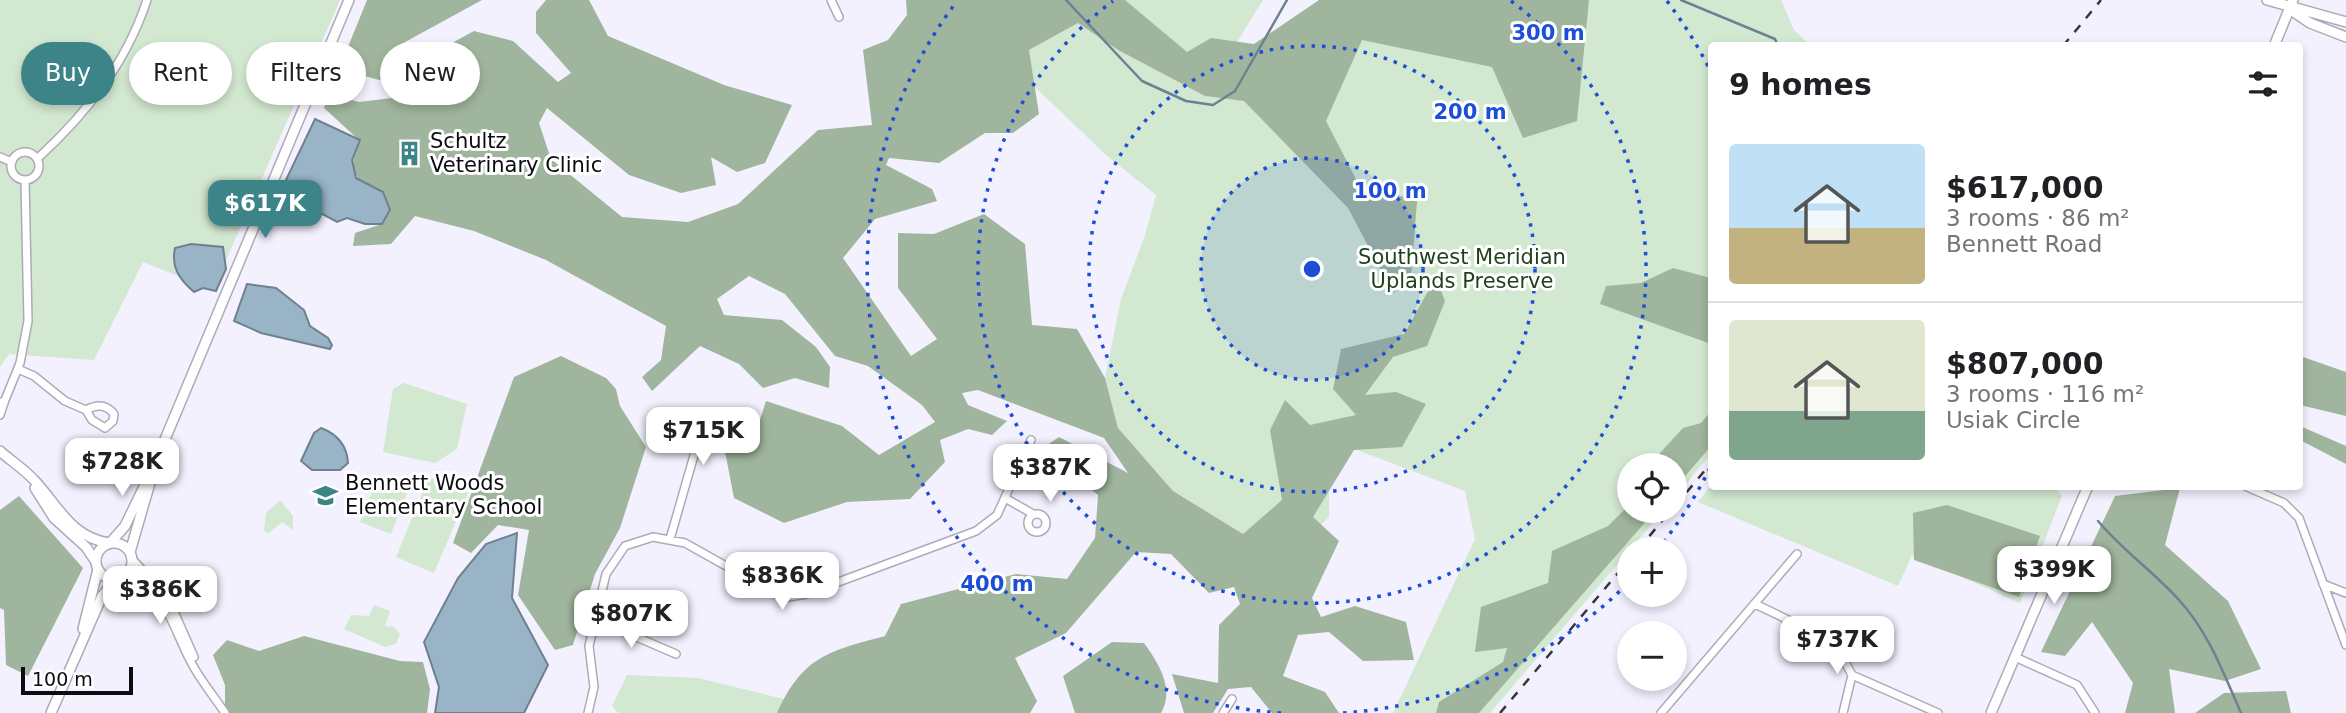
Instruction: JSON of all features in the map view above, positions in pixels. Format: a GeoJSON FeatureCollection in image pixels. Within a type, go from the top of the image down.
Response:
{"type":"FeatureCollection","features":[{"type":"Feature","properties":{"kind":"street"},"geometry":{"type":"LineString","coordinates":[[37,159],[77,120],[104,86],[124,53],[147,0]]}},
{"type":"Feature","properties":{"kind":"street"},"geometry":{"type":"LineString","coordinates":[[76,650],[100,548],[110,543],[125,526],[153,468],[349,0]]}},
{"type":"Feature","properties":{"kind":"street"},"geometry":{"type":"LineString","coordinates":[[831,0],[839,17]]}},
{"type":"Feature","properties":{"kind":"street"},"geometry":{"type":"LineString","coordinates":[[2267,0],[2291,4],[2346,22]]}},
{"type":"Feature","properties":{"kind":"street"},"geometry":{"type":"LineString","coordinates":[[2291,4],[2310,23],[2346,37]]}},
{"type":"Feature","properties":{"kind":"street"},"geometry":{"type":"LineString","coordinates":[[2276,42],[2291,4]]}},
{"type":"Feature","properties":{"kind":"street"},"geometry":{"type":"LineString","coordinates":[[26,152],[37,159],[39,168],[37,175],[25,181],[13,174],[12,162],[17,155],[26,152]]}},
{"type":"Feature","properties":{"kind":"street"},"geometry":{"type":"LineString","coordinates":[[0,157],[12,162]]}},
{"type":"Feature","properties":{"kind":"street"},"geometry":{"type":"LineString","coordinates":[[0,415],[2,401],[18,369],[28,321],[25,181]]}},
{"type":"Feature","properties":{"kind":"street"},"geometry":{"type":"LineString","coordinates":[[18,369],[34,376],[65,401],[86,410]]}},
{"type":"Feature","properties":{"kind":"street"},"geometry":{"type":"LineString","coordinates":[[670,539],[699,438],[696,426],[680,419]]}},
{"type":"Feature","properties":{"kind":"street"},"geometry":{"type":"LineString","coordinates":[[588,713],[594,687],[589,646],[606,574],[620,551],[636,541],[653,537],[670,539],[694,547],[783,598],[806,594],[976,531],[997,515],[1031,440]]}},
{"type":"Feature","properties":{"kind":"street"},"geometry":{"type":"LineString","coordinates":[[0,451],[39,485],[75,528],[95,540],[120,543],[132,556],[144,575],[161,589],[176,610],[197,672]]}},
{"type":"Feature","properties":{"kind":"street"},"geometry":{"type":"LineString","coordinates":[[19,468],[54,518],[86,547],[106,577],[118,578],[148,589],[164,604],[197,672],[225,713]]}},
{"type":"Feature","properties":{"kind":"street"},"geometry":{"type":"LineString","coordinates":[[51,713],[76,650],[102,596],[118,578],[131,569],[153,468]]}},
{"type":"Feature","properties":{"kind":"street"},"geometry":{"type":"LineString","coordinates":[[1992,713],[2086,490]]}},
{"type":"Feature","properties":{"kind":"street"},"geometry":{"type":"LineString","coordinates":[[2254,490],[2284,503],[2295,513],[2346,645]]}},
{"type":"Feature","properties":{"kind":"street"},"geometry":{"type":"LineString","coordinates":[[1005,498],[1033,514]]}},
{"type":"Feature","properties":{"kind":"street"},"geometry":{"type":"LineString","coordinates":[[1661,713],[1797,554]]}},
{"type":"Feature","properties":{"kind":"street"},"geometry":{"type":"LineString","coordinates":[[2323,584],[2346,593]]}},
{"type":"Feature","properties":{"kind":"street"},"geometry":{"type":"LineString","coordinates":[[1755,604],[1828,639],[1837,647],[1852,675],[1938,713]]}},
{"type":"Feature","properties":{"kind":"street"},"geometry":{"type":"LineString","coordinates":[[597,620],[676,654]]}},
{"type":"Feature","properties":{"kind":"street"},"geometry":{"type":"LineString","coordinates":[[2015,657],[2077,685],[2095,713]]}},
{"type":"Feature","properties":{"kind":"street"},"geometry":{"type":"LineString","coordinates":[[1843,713],[1852,675]]}},
{"type":"Feature","properties":{"kind":"street"},"geometry":{"type":"LineString","coordinates":[[1223,713],[1232,699]]}},
{"type":"Feature","properties":{"kind":"green space"},"geometry":{"type":"Polygon","coordinates":[[[0,0],[340,0],[322,42],[246,42],[246,105],[294,105],[213,290],[143,262],[94,360],[9,354],[0,367],[0,0]]]}},
{"type":"Feature","properties":{"kind":"green space"},"geometry":{"type":"Polygon","coordinates":[[[367,0],[482,0],[405,42],[380,42],[380,80],[366,76],[366,42],[350,42],[367,0]]]}},
{"type":"Feature","properties":{"kind":"green space"},"geometry":{"type":"Polygon","coordinates":[[[546,0],[589,0],[608,36],[724,85],[792,105],[765,163],[737,172],[711,157],[716,185],[681,193],[629,175],[547,108],[539,123],[551,159],[622,217],[688,222],[738,204],[818,130],[872,125],[863,50],[888,40],[907,15],[906,0],[1125,0],[1187,52],[1211,38],[1254,44],[1319,0],[1589,0],[1577,121],[1523,138],[1492,67],[1362,40],[1326,121],[1358,183],[1417,201],[1411,279],[1393,293],[1348,208],[1244,101],[1205,96],[1118,50],[1078,23],[1029,50],[1039,114],[1013,133],[985,133],[939,163],[889,158],[886,165],[932,189],[937,201],[875,219],[843,258],[911,356],[937,339],[898,288],[898,233],[934,234],[984,214],[1025,244],[1032,325],[1077,329],[1105,378],[1118,428],[1173,491],[1243,534],[1282,500],[1270,430],[1285,400],[1310,425],[1356,415],[1333,389],[1341,349],[1404,334],[1436,277],[1445,301],[1427,346],[1393,357],[1365,395],[1396,392],[1426,404],[1402,447],[1354,450],[1313,517],[1339,541],[1312,598],[1321,617],[1355,606],[1406,622],[1414,660],[1363,661],[1329,632],[1298,635],[1283,676],[1325,692],[1339,713],[1272,713],[1251,687],[1228,689],[1213,713],[1184,713],[1172,674],[1218,683],[1219,625],[1240,604],[1234,587],[1209,593],[1171,554],[1136,552],[1066,633],[1015,658],[1037,701],[1030,713],[777,713],[797,679],[820,659],[848,646],[885,636],[901,604],[1016,574],[1067,579],[1095,538],[1098,495],[1041,449],[1059,437],[1128,473],[1104,438],[978,390],[962,393],[968,405],[1007,421],[992,435],[968,429],[940,440],[945,462],[910,499],[847,502],[784,523],[734,498],[723,441],[758,426],[766,401],[842,426],[879,455],[935,422],[922,405],[868,366],[835,356],[785,294],[749,276],[717,299],[724,315],[782,320],[816,347],[830,367],[829,388],[795,378],[763,388],[739,364],[700,346],[652,391],[642,377],[661,360],[666,326],[546,260],[474,231],[415,216],[391,244],[353,246],[355,233],[382,224],[390,210],[365,188],[355,172],[354,152],[359,140],[324,108],[325,105],[366,105],[366,101],[380,99],[380,105],[480,105],[480,42],[454,42],[474,31],[513,41],[558,82],[571,73],[536,33],[536,12],[546,0]]]}},
{"type":"Feature","properties":{"kind":"green space"},"geometry":{"type":"Polygon","coordinates":[[[1089,0],[1263,0],[1220,70],[1089,0]]]}},
{"type":"Feature","properties":{"kind":"green space","name":"Southwest Meridian Uplands Preserve"},"geometry":{"type":"Polygon","coordinates":[[[1341,0],[1781,0],[1794,30],[1807,42],[1708,42],[1708,458],[1687,483],[1687,453],[1617,453],[1617,523],[1653,523],[1641,537],[1617,537],[1617,565],[1490,713],[1393,713],[1475,539],[1465,491],[1341,444],[1329,458],[1329,517],[1292,551],[1243,534],[1173,491],[1118,428],[1105,378],[1121,299],[1145,235],[1156,195],[1106,155],[1034,86],[1029,50],[1078,23],[1118,50],[1205,96],[1244,101],[1341,0]]]}},
{"type":"Feature","properties":{"kind":"green space"},"geometry":{"type":"Polygon","coordinates":[[[1673,268],[1708,277],[1708,343],[1600,304],[1606,286],[1641,283],[1673,268]]]}},
{"type":"Feature","properties":{"kind":"green space"},"geometry":{"type":"Polygon","coordinates":[[[561,356],[606,378],[616,389],[620,406],[646,447],[620,528],[595,574],[573,645],[555,650],[518,595],[529,530],[498,525],[471,553],[453,543],[514,377],[561,356]]]}},
{"type":"Feature","properties":{"kind":"green space"},"geometry":{"type":"Polygon","coordinates":[[[2303,357],[2346,372],[2346,416],[2303,406],[2303,357]]]}},
{"type":"Feature","properties":{"kind":"green space"},"geometry":{"type":"Polygon","coordinates":[[[404,383],[467,404],[457,449],[435,463],[383,452],[393,389],[404,383]]]}},
{"type":"Feature","properties":{"kind":"green space"},"geometry":{"type":"Polygon","coordinates":[[[1708,415],[1708,450],[1687,474],[1687,453],[1660,453],[1683,428],[1701,423],[1708,415]]]}},
{"type":"Feature","properties":{"kind":"green space"},"geometry":{"type":"Polygon","coordinates":[[[2303,427],[2346,446],[2346,464],[2303,442],[2303,427]]]}},
{"type":"Feature","properties":{"kind":"green space"},"geometry":{"type":"Polygon","coordinates":[[[379,474],[410,486],[391,534],[360,522],[379,474]]]}},
{"type":"Feature","properties":{"kind":"green space"},"geometry":{"type":"Polygon","coordinates":[[[429,477],[468,493],[434,573],[396,557],[429,477]]]}},
{"type":"Feature","properties":{"kind":"green space"},"geometry":{"type":"Polygon","coordinates":[[[1708,490],[2057,490],[2062,496],[2020,603],[1912,555],[1898,586],[1698,502],[1708,490]]]}},
{"type":"Feature","properties":{"kind":"green space"},"geometry":{"type":"Polygon","coordinates":[[[2179,490],[2165,545],[2228,601],[2261,669],[2225,681],[2169,669],[2175,713],[2125,713],[2133,683],[2092,622],[2065,656],[2041,652],[2115,496],[2179,490]]]}},
{"type":"Feature","properties":{"kind":"green space"},"geometry":{"type":"Polygon","coordinates":[[[19,496],[83,568],[28,676],[6,665],[4,610],[0,608],[0,510],[19,496]]]}},
{"type":"Feature","properties":{"kind":"green space"},"geometry":{"type":"Polygon","coordinates":[[[280,500],[293,516],[293,530],[282,522],[268,534],[264,530],[266,513],[280,500]]]}},
{"type":"Feature","properties":{"kind":"green space"},"geometry":{"type":"Polygon","coordinates":[[[1947,505],[2040,536],[2019,597],[1914,560],[1913,513],[1947,505]]]}},
{"type":"Feature","properties":{"kind":"green space"},"geometry":{"type":"Polygon","coordinates":[[[1617,517],[1617,523],[1645,523],[1632,537],[1617,537],[1617,555],[1479,713],[1436,713],[1439,702],[1503,662],[1507,648],[1475,652],[1481,607],[1548,583],[1552,551],[1608,526],[1617,517]]]}},
{"type":"Feature","properties":{"kind":"green space"},"geometry":{"type":"Polygon","coordinates":[[[374,605],[390,611],[385,626],[394,627],[400,634],[396,644],[385,647],[344,629],[351,615],[369,616],[374,605]]]}},
{"type":"Feature","properties":{"kind":"green space"},"geometry":{"type":"Polygon","coordinates":[[[304,636],[400,661],[423,662],[430,689],[427,713],[225,713],[225,685],[213,655],[227,640],[259,651],[304,636]]]}},
{"type":"Feature","properties":{"kind":"green space"},"geometry":{"type":"Polygon","coordinates":[[[1112,642],[1144,643],[1150,651],[1166,686],[1165,704],[1161,713],[1075,713],[1063,676],[1112,642]]]}},
{"type":"Feature","properties":{"kind":"green space"},"geometry":{"type":"Polygon","coordinates":[[[627,675],[698,678],[784,699],[777,713],[618,713],[612,706],[627,675]]]}},
{"type":"Feature","properties":{"kind":"green space"},"geometry":{"type":"Polygon","coordinates":[[[2286,691],[2291,713],[2195,713],[2224,693],[2286,691]]]}},
{"type":"Feature","properties":{"kind":"water"},"geometry":{"type":"Polygon","coordinates":[[[315,119],[360,140],[352,160],[356,178],[383,192],[390,210],[382,224],[365,224],[347,218],[337,222],[298,201],[284,184],[315,119]]]}},
{"type":"Feature","properties":{"kind":"water"},"geometry":{"type":"Polygon","coordinates":[[[191,244],[223,247],[226,269],[216,291],[203,288],[194,292],[177,272],[175,248],[191,244]]]}},
{"type":"Feature","properties":{"kind":"water"},"geometry":{"type":"Polygon","coordinates":[[[247,284],[276,288],[304,310],[310,326],[328,338],[332,345],[330,349],[261,333],[234,321],[247,284]]]}},
{"type":"Feature","properties":{"kind":"water"},"geometry":{"type":"Polygon","coordinates":[[[321,428],[336,437],[346,451],[348,463],[340,470],[312,470],[301,461],[314,433],[321,428]]]}},
{"type":"Feature","properties":{"kind":"water"},"geometry":{"type":"Polygon","coordinates":[[[517,533],[512,598],[548,665],[524,713],[435,713],[439,687],[424,642],[458,578],[486,544],[517,533]]]}},
{"type":"Feature","properties":{"kind":"waterway"},"geometry":{"type":"LineString","coordinates":[[1066,0],[1142,81],[1186,101],[1213,105],[1235,91],[1287,0]]}},
{"type":"Feature","properties":{"kind":"waterway"},"geometry":{"type":"LineString","coordinates":[[1681,0],[1775,39],[1776,42]]}},
{"type":"Feature","properties":{"kind":"waterway"},"geometry":{"type":"LineString","coordinates":[[2098,521],[2169,589],[2190,613],[2214,654],[2241,713]]}},
{"type":"Feature","properties":{"kind":"railway"},"geometry":{"type":"LineString","coordinates":[[2066,42],[2101,0]]}},
{"type":"Feature","properties":{"kind":"railway"},"geometry":{"type":"LineString","coordinates":[[1687,492],[1708,467]]}},
{"type":"Feature","properties":{"kind":"railway"},"geometry":{"type":"LineString","coordinates":[[1649,537],[1660,523]]}},
{"type":"Feature","properties":{"kind":"railway"},"geometry":{"type":"LineString","coordinates":[[1500,713],[1617,574]]}},
{"type":"Feature","properties":{"kind":"place","name":"Schultz Veterinary Clinic"},"geometry":{"type":"Point","coordinates":[410,153]}},
{"type":"Feature","properties":{"kind":"place","name":"Bennett Woods Elementary School"},"geometry":{"type":"Point","coordinates":[325,495]}}]}
